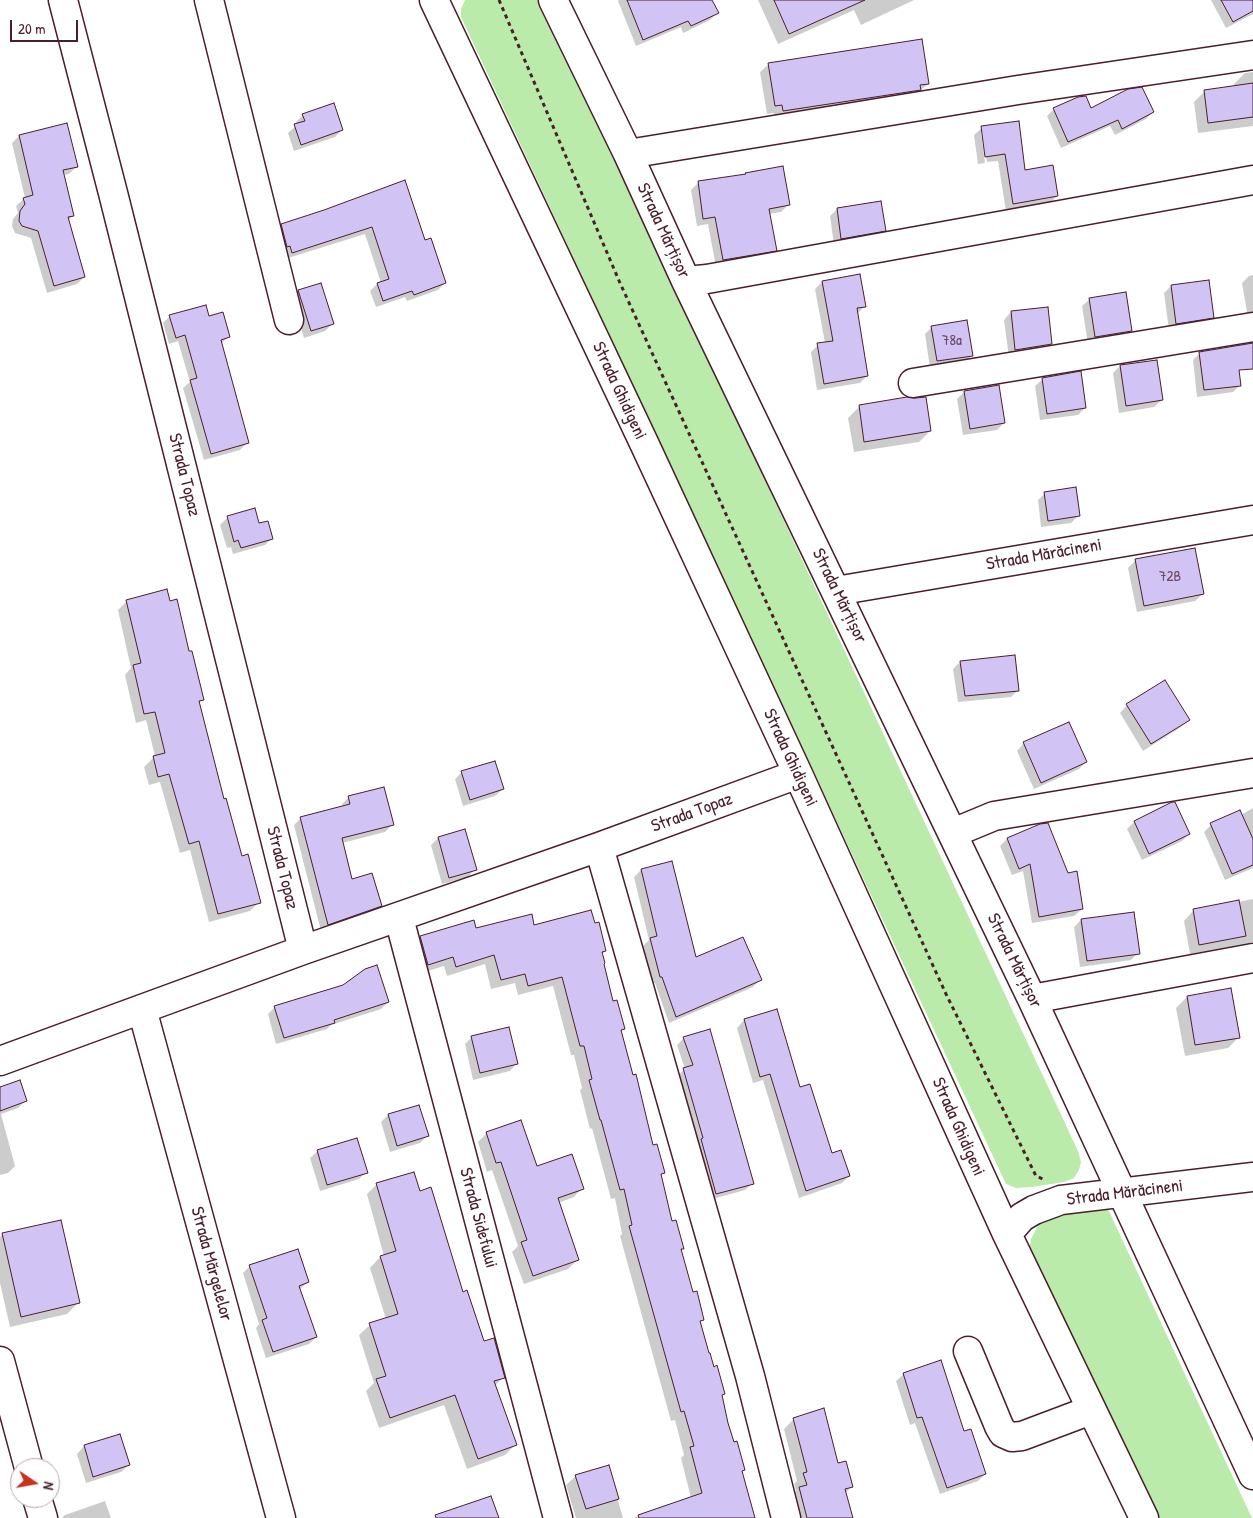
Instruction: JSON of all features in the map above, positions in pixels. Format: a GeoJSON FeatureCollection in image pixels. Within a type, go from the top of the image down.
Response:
{"type":"FeatureCollection","features":[{"type":"Feature","properties":{"kind":"street","name":"Strada Topaz"},"geometry":{"type":"LineString","coordinates":[[63,0],[303,950]]}},
{"type":"Feature","properties":{"kind":"street"},"geometry":{"type":"LineString","coordinates":[[209,0],[289,320]]}},
{"type":"Feature","properties":{"kind":"street","name":"Strada Ghidigeni"},"geometry":{"type":"LineString","coordinates":[[434,0],[644,443],[798,774],[1007,1234],[1144,1518]]}},
{"type":"Feature","properties":{"kind":"street","name":"Strada Mărțișor"},"geometry":{"type":"LineString","coordinates":[[553,0],[628,154],[686,282],[1032,999],[1253,1475]]}},
{"type":"Feature","properties":{"kind":"street"},"geometry":{"type":"LineString","coordinates":[[628,154],[1253,55]]}},
{"type":"Feature","properties":{"kind":"street"},"geometry":{"type":"LineString","coordinates":[[686,282],[707,280],[1253,180]]}},
{"type":"Feature","properties":{"kind":"street"},"geometry":{"type":"LineString","coordinates":[[913,382],[1253,327]]}},
{"type":"Feature","properties":{"kind":"street","name":"Strada Mărăcineni"},"geometry":{"type":"LineString","coordinates":[[836,591],[1253,520]]}},
{"type":"Feature","properties":{"kind":"street"},"geometry":{"type":"LineString","coordinates":[[953,834],[994,816],[1253,773]]}},
{"type":"Feature","properties":{"kind":"street","name":"Strada Topaz"},"geometry":{"type":"LineString","coordinates":[[0,1061],[303,950],[399,918],[798,774]]}},
{"type":"Feature","properties":{"kind":"street"},"geometry":{"type":"LineString","coordinates":[[599,846],[750,1376],[786,1518]]}},
{"type":"Feature","properties":{"kind":"street","name":"Strada Sidefului"},"geometry":{"type":"LineString","coordinates":[[399,918],[558,1518]]}},
{"type":"Feature","properties":{"kind":"street"},"geometry":{"type":"LineString","coordinates":[[1032,999],[1253,958]]}},
{"type":"Feature","properties":{"kind":"street","name":"Strada Mărgelelor"},"geometry":{"type":"LineString","coordinates":[[142,1009],[281,1518]]}},
{"type":"Feature","properties":{"kind":"street","name":"Strada Mărăcineni"},"geometry":{"type":"LineString","coordinates":[[1007,1234],[1022,1217],[1034,1210],[1061,1200],[1253,1177]]}},
{"type":"Feature","properties":{"kind":"street"},"geometry":{"type":"LineString","coordinates":[[968,1351],[1003,1433],[1012,1437],[1022,1436],[1092,1410]]}},
{"type":"Feature","properties":{"kind":"street"},"geometry":{"type":"LineString","coordinates":[[0,1361],[26,1458]]}},
{"type":"Feature","properties":{"kind":"path"},"geometry":{"type":"LineString","coordinates":[[499,0],[620,283],[946,994],[1036,1176],[1044,1179],[1061,1200]]}},
{"type":"Feature","properties":{"kind":"green space"},"geometry":{"type":"Polygon","coordinates":[[[465,0],[541,0],[1078,1151],[1081,1162],[1074,1178],[1064,1182],[1032,1187],[1016,1188],[1006,1184],[461,17],[461,9],[465,0]]]}},
{"type":"Feature","properties":{"kind":"green space"},"geometry":{"type":"Polygon","coordinates":[[[1107,1207],[1252,1518],[1157,1518],[1029,1251],[1031,1239],[1037,1227],[1048,1217],[1073,1211],[1107,1207]]]}},
{"type":"Feature","properties":{"kind":"building"},"geometry":{"type":"Polygon","coordinates":[[[627,0],[712,0],[719,13],[691,26],[688,21],[643,40],[627,0]]]}},
{"type":"Feature","properties":{"kind":"building"},"geometry":{"type":"Polygon","coordinates":[[[774,0],[865,0],[789,34],[774,0]]]}},
{"type":"Feature","properties":{"kind":"building"},"geometry":{"type":"Polygon","coordinates":[[[1221,0],[1253,0],[1253,11],[1233,22],[1221,0]]]}},
{"type":"Feature","properties":{"kind":"building"},"geometry":{"type":"Polygon","coordinates":[[[922,39],[929,84],[920,85],[921,90],[783,111],[782,105],[775,106],[768,63],[922,39]]]}},
{"type":"Feature","properties":{"kind":"building"},"geometry":{"type":"Polygon","coordinates":[[[1253,83],[1253,117],[1208,123],[1204,90],[1253,83]]]}},
{"type":"Feature","properties":{"kind":"building"},"geometry":{"type":"Polygon","coordinates":[[[1142,87],[1154,112],[1122,129],[1118,120],[1068,142],[1053,108],[1078,97],[1086,96],[1091,108],[1128,89],[1142,87]]]}},
{"type":"Feature","properties":{"kind":"building"},"geometry":{"type":"Polygon","coordinates":[[[334,103],[343,130],[301,145],[294,124],[305,121],[302,114],[334,103]]]}},
{"type":"Feature","properties":{"kind":"building"},"geometry":{"type":"Polygon","coordinates":[[[1019,121],[1025,170],[1053,165],[1058,196],[1013,204],[1005,154],[985,157],[981,126],[1019,121]]]}},
{"type":"Feature","properties":{"kind":"building"},"geometry":{"type":"Polygon","coordinates":[[[67,123],[78,167],[63,170],[74,216],[68,217],[85,277],[54,286],[38,231],[22,226],[19,221],[20,211],[25,204],[23,198],[33,195],[19,135],[67,123]]]}},
{"type":"Feature","properties":{"kind":"building"},"geometry":{"type":"Polygon","coordinates":[[[783,166],[790,205],[769,209],[777,251],[723,260],[715,217],[703,219],[698,181],[783,166]]]}},
{"type":"Feature","properties":{"kind":"building"},"geometry":{"type":"Polygon","coordinates":[[[405,180],[425,240],[431,238],[446,283],[414,295],[412,291],[383,301],[377,283],[389,279],[372,227],[292,253],[290,246],[287,247],[281,224],[405,180]]]}},
{"type":"Feature","properties":{"kind":"building"},"geometry":{"type":"Polygon","coordinates":[[[881,201],[886,231],[841,239],[837,208],[881,201]]]}},
{"type":"Feature","properties":{"kind":"building"},"geometry":{"type":"Polygon","coordinates":[[[860,274],[866,307],[857,308],[868,376],[824,384],[817,343],[833,341],[822,281],[860,274]]]}},
{"type":"Feature","properties":{"kind":"building"},"geometry":{"type":"Polygon","coordinates":[[[1209,280],[1214,318],[1176,324],[1171,285],[1209,280]]]}},
{"type":"Feature","properties":{"kind":"building"},"geometry":{"type":"Polygon","coordinates":[[[321,283],[334,324],[311,331],[298,290],[321,283]]]}},
{"type":"Feature","properties":{"kind":"building"},"geometry":{"type":"Polygon","coordinates":[[[1126,292],[1132,331],[1095,337],[1089,298],[1126,292]]]}},
{"type":"Feature","properties":{"kind":"building"},"geometry":{"type":"Polygon","coordinates":[[[206,305],[209,316],[223,312],[230,337],[221,340],[249,443],[211,454],[190,380],[197,378],[185,335],[176,338],[169,315],[206,305]]]}},
{"type":"Feature","properties":{"kind":"building"},"geometry":{"type":"Polygon","coordinates":[[[1048,307],[1052,344],[1015,350],[1011,311],[1048,307]]]}},
{"type":"Feature","properties":{"kind":"building"},"geometry":{"type":"Polygon","coordinates":[[[967,320],[973,356],[937,361],[931,326],[967,320]]]}},
{"type":"Feature","properties":{"kind":"building"},"geometry":{"type":"Polygon","coordinates":[[[1253,343],[1253,369],[1239,370],[1241,386],[1204,390],[1199,352],[1253,343]]]}},
{"type":"Feature","properties":{"kind":"building"},"geometry":{"type":"Polygon","coordinates":[[[1157,360],[1163,400],[1126,406],[1120,365],[1157,360]]]}},
{"type":"Feature","properties":{"kind":"building"},"geometry":{"type":"Polygon","coordinates":[[[1081,371],[1086,408],[1047,414],[1042,378],[1081,371]]]}},
{"type":"Feature","properties":{"kind":"building"},"geometry":{"type":"Polygon","coordinates":[[[999,385],[1005,423],[970,429],[964,391],[999,385]]]}},
{"type":"Feature","properties":{"kind":"building"},"geometry":{"type":"Polygon","coordinates":[[[907,397],[926,397],[931,431],[864,442],[859,405],[907,397]]]}},
{"type":"Feature","properties":{"kind":"building"},"geometry":{"type":"Polygon","coordinates":[[[1076,487],[1080,516],[1048,521],[1044,492],[1076,487]]]}},
{"type":"Feature","properties":{"kind":"building"},"geometry":{"type":"Polygon","coordinates":[[[255,508],[259,523],[268,521],[273,539],[241,548],[238,540],[234,542],[227,516],[255,508]]]}},
{"type":"Feature","properties":{"kind":"building"},"geometry":{"type":"Polygon","coordinates":[[[1195,548],[1204,594],[1144,606],[1135,559],[1195,548]]]}},
{"type":"Feature","properties":{"kind":"building"},"geometry":{"type":"Polygon","coordinates":[[[167,589],[170,601],[177,599],[189,651],[192,651],[204,700],[199,701],[224,799],[226,798],[242,856],[248,854],[261,903],[218,914],[199,841],[189,844],[169,774],[158,777],[153,756],[165,753],[155,712],[144,714],[133,665],[141,663],[126,600],[167,589]]]}},
{"type":"Feature","properties":{"kind":"building"},"geometry":{"type":"Polygon","coordinates":[[[1015,655],[1019,691],[965,696],[960,661],[1015,655]]]}},
{"type":"Feature","properties":{"kind":"building"},"geometry":{"type":"Polygon","coordinates":[[[1165,680],[1190,720],[1151,744],[1126,704],[1165,680]]]}},
{"type":"Feature","properties":{"kind":"building"},"geometry":{"type":"Polygon","coordinates":[[[1069,722],[1087,762],[1041,783],[1023,742],[1069,722]]]}},
{"type":"Feature","properties":{"kind":"building"},"geometry":{"type":"Polygon","coordinates":[[[495,761],[504,789],[470,800],[461,771],[495,761]]]}},
{"type":"Feature","properties":{"kind":"building"},"geometry":{"type":"Polygon","coordinates":[[[384,787],[394,825],[342,838],[352,879],[372,873],[382,906],[328,925],[300,817],[350,804],[348,796],[384,787]]]}},
{"type":"Feature","properties":{"kind":"building"},"geometry":{"type":"Polygon","coordinates":[[[1175,802],[1190,834],[1149,854],[1134,821],[1175,802]]]}},
{"type":"Feature","properties":{"kind":"building"},"geometry":{"type":"Polygon","coordinates":[[[1240,810],[1253,839],[1253,865],[1232,874],[1210,823],[1240,810]]]}},
{"type":"Feature","properties":{"kind":"building"},"geometry":{"type":"Polygon","coordinates":[[[1048,823],[1068,873],[1077,871],[1083,909],[1039,917],[1030,864],[1019,869],[1007,838],[1040,824],[1048,823]]]}},
{"type":"Feature","properties":{"kind":"building"},"geometry":{"type":"Polygon","coordinates":[[[465,829],[477,870],[449,878],[438,837],[465,829]]]}},
{"type":"Feature","properties":{"kind":"building"},"geometry":{"type":"Polygon","coordinates":[[[672,861],[696,957],[743,937],[762,980],[676,1017],[662,977],[660,977],[650,938],[657,936],[641,869],[672,861]]]}},
{"type":"Feature","properties":{"kind":"building"},"geometry":{"type":"Polygon","coordinates":[[[1239,900],[1246,936],[1199,945],[1193,909],[1239,900]]]}},
{"type":"Feature","properties":{"kind":"building"},"geometry":{"type":"Polygon","coordinates":[[[591,910],[595,923],[599,922],[606,951],[602,952],[604,964],[613,1001],[617,1000],[625,1029],[621,1030],[633,1075],[636,1074],[653,1145],[657,1144],[665,1173],[661,1174],[672,1221],[676,1220],[684,1249],[681,1249],[693,1292],[697,1291],[704,1320],[700,1321],[714,1367],[717,1365],[725,1394],[722,1395],[728,1423],[734,1442],[737,1441],[745,1470],[742,1471],[755,1518],[639,1518],[638,1515],[702,1493],[690,1447],[694,1446],[684,1411],[681,1412],[629,1226],[632,1225],[624,1189],[620,1190],[589,1080],[592,1079],[584,1046],[580,1046],[562,977],[528,986],[525,974],[501,980],[494,955],[456,967],[453,957],[428,965],[420,936],[474,920],[476,928],[532,914],[534,925],[591,910]]]}},
{"type":"Feature","properties":{"kind":"building"},"geometry":{"type":"Polygon","coordinates":[[[1134,912],[1140,954],[1087,961],[1081,919],[1134,912]]]}},
{"type":"Feature","properties":{"kind":"building"},"geometry":{"type":"Polygon","coordinates":[[[377,965],[389,1002],[334,1020],[335,1023],[284,1038],[274,1006],[343,985],[365,969],[377,965]]]}},
{"type":"Feature","properties":{"kind":"building"},"geometry":{"type":"Polygon","coordinates":[[[1231,988],[1240,1038],[1195,1045],[1187,996],[1231,988]]]}},
{"type":"Feature","properties":{"kind":"building"},"geometry":{"type":"Polygon","coordinates":[[[777,1009],[800,1087],[810,1084],[832,1153],[841,1150],[850,1176],[806,1191],[770,1074],[760,1077],[744,1019],[777,1009]]]}},
{"type":"Feature","properties":{"kind":"building"},"geometry":{"type":"Polygon","coordinates":[[[509,1027],[518,1064],[480,1073],[471,1036],[509,1027]]]}},
{"type":"Feature","properties":{"kind":"building"},"geometry":{"type":"Polygon","coordinates":[[[710,1029],[754,1184],[716,1194],[701,1139],[703,1138],[683,1068],[693,1065],[683,1037],[710,1029]]]}},
{"type":"Feature","properties":{"kind":"building"},"geometry":{"type":"Polygon","coordinates":[[[20,1080],[27,1101],[0,1111],[0,1087],[20,1080]]]}},
{"type":"Feature","properties":{"kind":"building"},"geometry":{"type":"Polygon","coordinates":[[[419,1105],[429,1136],[397,1146],[388,1114],[419,1105]]]}},
{"type":"Feature","properties":{"kind":"building"},"geometry":{"type":"Polygon","coordinates":[[[521,1120],[537,1166],[572,1154],[584,1189],[558,1198],[579,1260],[533,1276],[521,1242],[527,1240],[501,1162],[496,1163],[486,1132],[521,1120]]]}},
{"type":"Feature","properties":{"kind":"building"},"geometry":{"type":"Polygon","coordinates":[[[357,1138],[368,1173],[327,1185],[317,1150],[357,1138]]]}},
{"type":"Feature","properties":{"kind":"building"},"geometry":{"type":"Polygon","coordinates":[[[414,1172],[420,1191],[431,1187],[463,1292],[467,1290],[484,1341],[494,1338],[505,1378],[494,1381],[517,1445],[478,1459],[455,1395],[390,1418],[376,1379],[386,1376],[369,1323],[398,1314],[380,1256],[396,1251],[376,1183],[414,1172]]]}},
{"type":"Feature","properties":{"kind":"building"},"geometry":{"type":"Polygon","coordinates":[[[61,1220],[80,1303],[21,1317],[2,1233],[61,1220]]]}},
{"type":"Feature","properties":{"kind":"building"},"geometry":{"type":"Polygon","coordinates":[[[298,1249],[309,1282],[299,1286],[317,1337],[273,1352],[262,1320],[267,1318],[249,1265],[298,1249]]]}},
{"type":"Feature","properties":{"kind":"building"},"geometry":{"type":"Polygon","coordinates":[[[941,1360],[964,1431],[971,1429],[986,1474],[947,1488],[922,1417],[917,1418],[903,1373],[941,1360]]]}},
{"type":"Feature","properties":{"kind":"building"},"geometry":{"type":"Polygon","coordinates":[[[824,1408],[838,1463],[846,1461],[853,1487],[845,1489],[853,1518],[807,1518],[799,1487],[807,1485],[803,1473],[807,1472],[793,1418],[824,1408]]]}},
{"type":"Feature","properties":{"kind":"building"},"geometry":{"type":"Polygon","coordinates":[[[120,1434],[130,1465],[93,1477],[84,1445],[120,1434]]]}},
{"type":"Feature","properties":{"kind":"building"},"geometry":{"type":"Polygon","coordinates":[[[609,1465],[619,1499],[586,1509],[575,1475],[609,1465]]]}},
{"type":"Feature","properties":{"kind":"building"},"geometry":{"type":"Polygon","coordinates":[[[491,1496],[499,1518],[436,1518],[435,1515],[491,1496]]]}}]}
